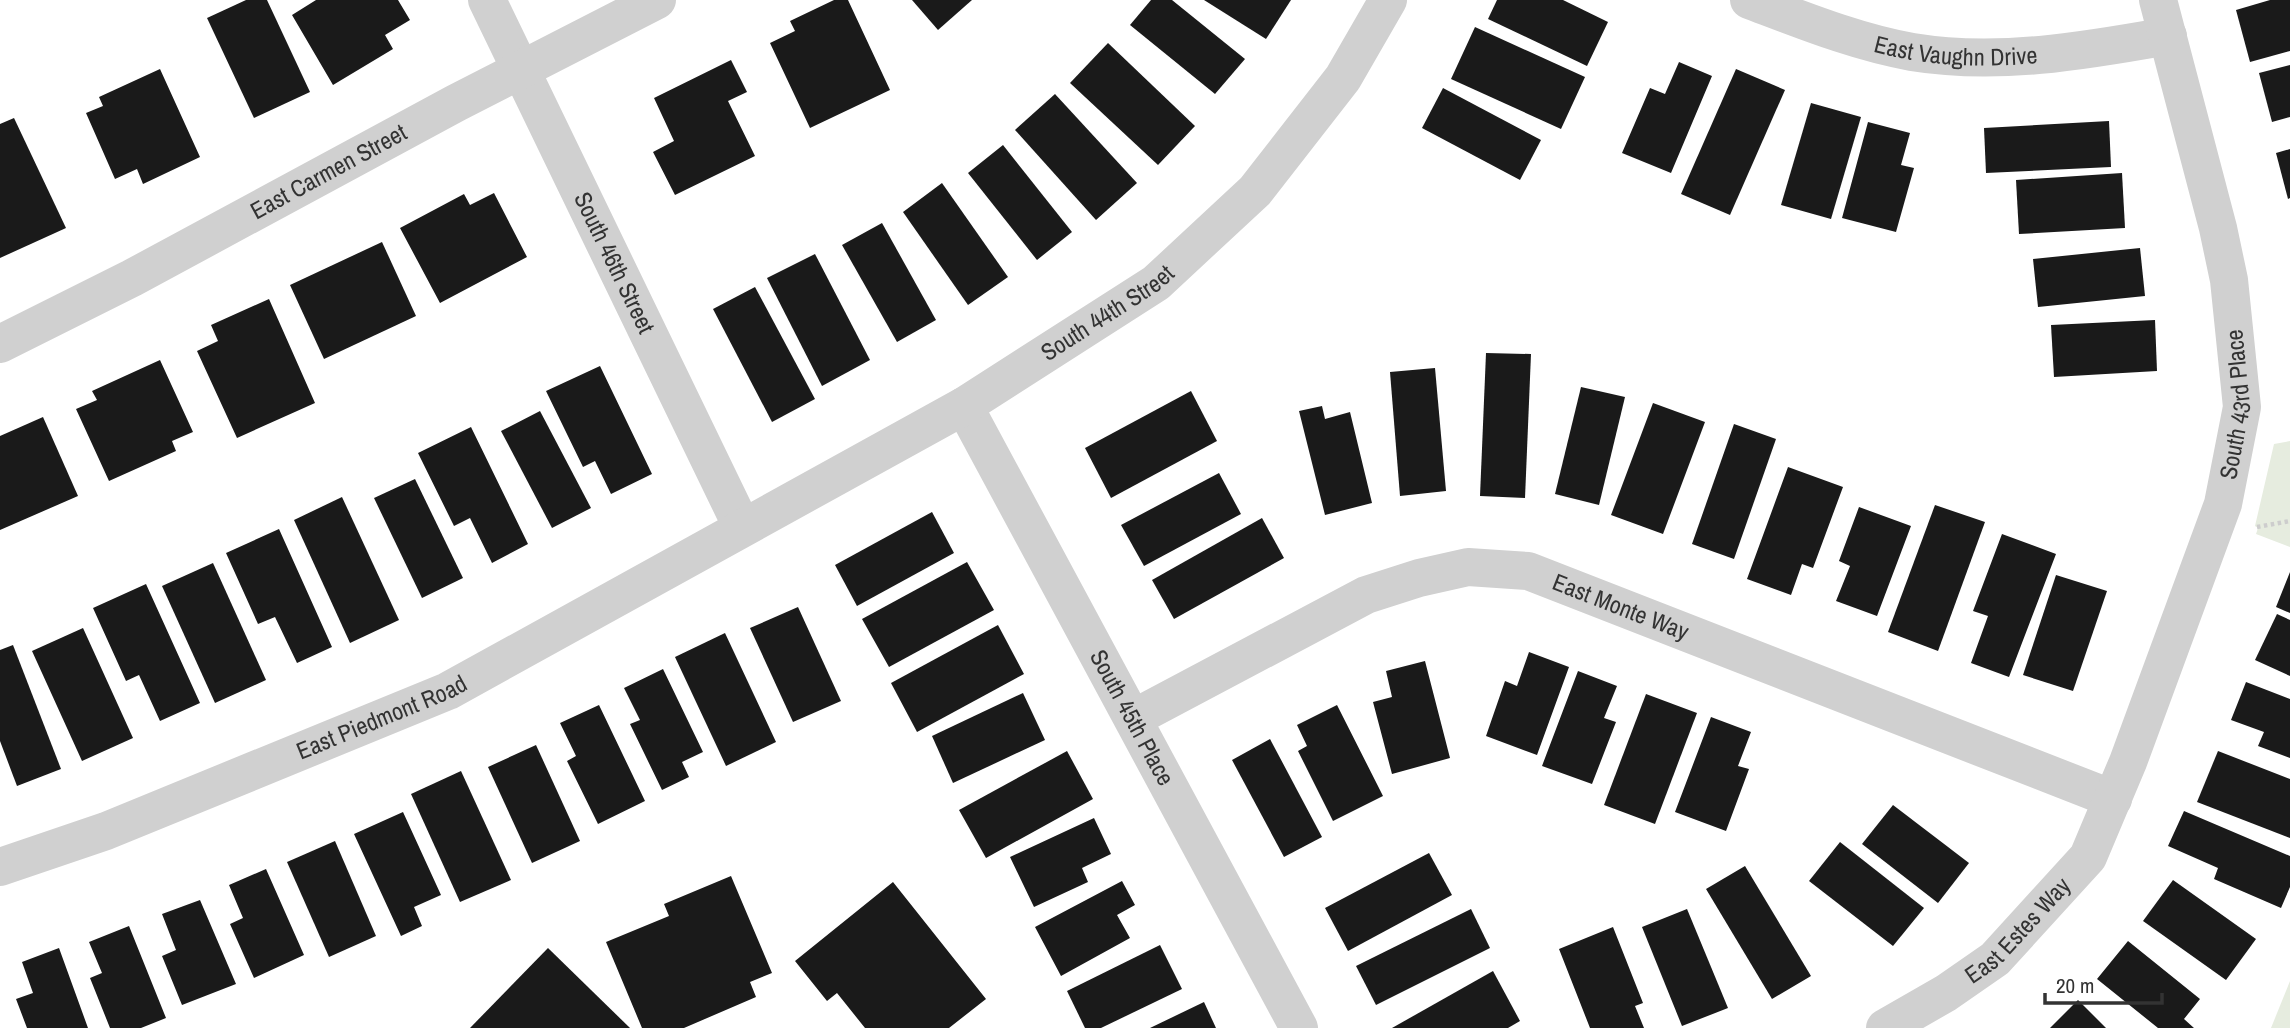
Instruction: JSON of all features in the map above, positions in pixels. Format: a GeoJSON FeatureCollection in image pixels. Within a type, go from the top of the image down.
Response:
{"type":"FeatureCollection","features":[{"type":"Feature","properties":{"kind":"street","name":"South 46th Street"},"geometry":{"type":"LineString","coordinates":[[486,0],[522,69],[742,527]]}},
{"type":"Feature","properties":{"kind":"street","name":"East Carmen Street"},"geometry":{"type":"LineString","coordinates":[[0,344],[132,278],[456,103],[657,0]]}},
{"type":"Feature","properties":{"kind":"street","name":"South 44th Street"},"geometry":{"type":"LineString","coordinates":[[742,527],[964,406],[1156,284],[1255,191],[1343,78],[1388,0]]}},
{"type":"Feature","properties":{"kind":"street","name":"East Vaughn Drive"},"geometry":{"type":"LineString","coordinates":[[1749,0],[1827,29],[1912,52],[1987,58],[2084,51],[2168,36]]}},
{"type":"Feature","properties":{"kind":"street","name":"South 43rd Place"},"geometry":{"type":"LineString","coordinates":[[2113,799],[2223,504],[2242,407],[2229,280],[2158,0]]}},
{"type":"Feature","properties":{"kind":"street","name":"South 45th Place"},"geometry":{"type":"LineString","coordinates":[[964,406],[1299,1028]]}},
{"type":"Feature","properties":{"kind":"street","name":"East Piedmont Road"},"geometry":{"type":"LineString","coordinates":[[0,867],[106,831],[448,691],[742,527]]}},
{"type":"Feature","properties":{"kind":"street","name":"East Monte Way"},"geometry":{"type":"LineString","coordinates":[[1134,718],[1366,595],[1419,578],[1468,567],[1528,571],[2113,799]]}},
{"type":"Feature","properties":{"kind":"street","name":"East Estes Way"},"geometry":{"type":"LineString","coordinates":[[1885,1028],[1946,993],[1995,959],[2088,858],[2113,799]]}},
{"type":"Feature","properties":{"kind":"path"},"geometry":{"type":"LineString","coordinates":[[2277,523],[2290,521]]}},
{"type":"Feature","properties":{"kind":"shaded area"},"geometry":{"type":"Polygon","coordinates":[[[2290,441],[2290,547],[2256,534],[2258,528],[2255,526],[2274,444],[2290,441]]]}},
{"type":"Feature","properties":{"kind":"shaded area"},"geometry":{"type":"Polygon","coordinates":[[[2290,981],[2290,1028],[2271,1028],[2290,981]]]}},
{"type":"Feature","properties":{"kind":"building"},"geometry":{"type":"Polygon","coordinates":[[[246,0],[267,0],[310,92],[254,118],[207,18],[246,0]]]}},
{"type":"Feature","properties":{"kind":"building"},"geometry":{"type":"Polygon","coordinates":[[[316,0],[398,0],[410,20],[385,35],[393,49],[333,85],[292,15],[316,0]]]}},
{"type":"Feature","properties":{"kind":"building"},"geometry":{"type":"Polygon","coordinates":[[[834,0],[848,0],[890,90],[810,128],[770,43],[795,31],[790,21],[834,0]]]}},
{"type":"Feature","properties":{"kind":"building"},"geometry":{"type":"Polygon","coordinates":[[[912,0],[972,0],[938,30],[912,0]]]}},
{"type":"Feature","properties":{"kind":"building"},"geometry":{"type":"Polygon","coordinates":[[[1151,0],[1172,0],[1245,59],[1215,94],[1130,25],[1151,0]]]}},
{"type":"Feature","properties":{"kind":"building"},"geometry":{"type":"Polygon","coordinates":[[[1204,0],[1291,0],[1266,39],[1204,0]]]}},
{"type":"Feature","properties":{"kind":"building"},"geometry":{"type":"Polygon","coordinates":[[[1497,0],[1563,0],[1608,22],[1587,66],[1488,19],[1497,0]]]}},
{"type":"Feature","properties":{"kind":"building"},"geometry":{"type":"Polygon","coordinates":[[[2270,0],[2290,0],[2290,51],[2250,62],[2236,10],[2270,0]]]}},
{"type":"Feature","properties":{"kind":"building"},"geometry":{"type":"Polygon","coordinates":[[[1475,27],[1585,77],[1561,129],[1451,79],[1475,27]]]}},
{"type":"Feature","properties":{"kind":"building"},"geometry":{"type":"Polygon","coordinates":[[[1108,43],[1195,126],[1158,165],[1070,83],[1108,43]]]}},
{"type":"Feature","properties":{"kind":"building"},"geometry":{"type":"Polygon","coordinates":[[[731,60],[747,92],[728,101],[755,156],[675,195],[653,152],[674,141],[654,98],[731,60]]]}},
{"type":"Feature","properties":{"kind":"building"},"geometry":{"type":"Polygon","coordinates":[[[1679,62],[1712,76],[1671,173],[1622,153],[1650,88],[1665,94],[1679,62]]]}},
{"type":"Feature","properties":{"kind":"building"},"geometry":{"type":"Polygon","coordinates":[[[2290,65],[2290,117],[2272,122],[2259,73],[2290,65]]]}},
{"type":"Feature","properties":{"kind":"building"},"geometry":{"type":"Polygon","coordinates":[[[160,69],[200,157],[143,184],[137,169],[115,179],[86,113],[103,106],[99,97],[160,69]]]}},
{"type":"Feature","properties":{"kind":"building"},"geometry":{"type":"Polygon","coordinates":[[[1736,69],[1785,90],[1730,215],[1681,194],[1736,69]]]}},
{"type":"Feature","properties":{"kind":"building"},"geometry":{"type":"Polygon","coordinates":[[[1443,88],[1541,140],[1520,180],[1422,128],[1443,88]]]}},
{"type":"Feature","properties":{"kind":"building"},"geometry":{"type":"Polygon","coordinates":[[[1055,94],[1137,183],[1096,220],[1015,130],[1055,94]]]}},
{"type":"Feature","properties":{"kind":"building"},"geometry":{"type":"Polygon","coordinates":[[[1811,103],[1861,117],[1831,219],[1781,205],[1811,103]]]}},
{"type":"Feature","properties":{"kind":"building"},"geometry":{"type":"Polygon","coordinates":[[[14,118],[66,228],[0,258],[0,124],[14,118]]]}},
{"type":"Feature","properties":{"kind":"building"},"geometry":{"type":"Polygon","coordinates":[[[2109,121],[2111,167],[1986,173],[1984,128],[2109,121]]]}},
{"type":"Feature","properties":{"kind":"building"},"geometry":{"type":"Polygon","coordinates":[[[1868,122],[1910,133],[1901,165],[1914,168],[1896,232],[1842,218],[1868,122]]]}},
{"type":"Feature","properties":{"kind":"building"},"geometry":{"type":"Polygon","coordinates":[[[1003,145],[1072,232],[1037,260],[968,173],[1003,145]]]}},
{"type":"Feature","properties":{"kind":"building"},"geometry":{"type":"Polygon","coordinates":[[[2290,149],[2290,198],[2288,199],[2276,153],[2290,149]]]}},
{"type":"Feature","properties":{"kind":"building"},"geometry":{"type":"Polygon","coordinates":[[[2122,173],[2125,228],[2019,234],[2016,180],[2122,173]]]}},
{"type":"Feature","properties":{"kind":"building"},"geometry":{"type":"Polygon","coordinates":[[[942,183],[1008,277],[968,305],[903,212],[942,183]]]}},
{"type":"Feature","properties":{"kind":"building"},"geometry":{"type":"Polygon","coordinates":[[[494,193],[527,257],[440,303],[400,228],[464,194],[470,205],[494,193]]]}},
{"type":"Feature","properties":{"kind":"building"},"geometry":{"type":"Polygon","coordinates":[[[882,223],[936,320],[897,342],[842,245],[882,223]]]}},
{"type":"Feature","properties":{"kind":"building"},"geometry":{"type":"Polygon","coordinates":[[[382,242],[416,316],[324,359],[290,285],[382,242]]]}},
{"type":"Feature","properties":{"kind":"building"},"geometry":{"type":"Polygon","coordinates":[[[2140,248],[2145,296],[2038,307],[2033,259],[2140,248]]]}},
{"type":"Feature","properties":{"kind":"building"},"geometry":{"type":"Polygon","coordinates":[[[815,254],[870,360],[822,386],[767,278],[815,254]]]}},
{"type":"Feature","properties":{"kind":"building"},"geometry":{"type":"Polygon","coordinates":[[[755,287],[815,399],[772,422],[713,309],[755,287]]]}},
{"type":"Feature","properties":{"kind":"building"},"geometry":{"type":"Polygon","coordinates":[[[269,299],[315,403],[237,438],[197,351],[218,341],[211,325],[269,299]]]}},
{"type":"Feature","properties":{"kind":"building"},"geometry":{"type":"Polygon","coordinates":[[[2155,320],[2157,371],[2054,377],[2051,325],[2155,320]]]}},
{"type":"Feature","properties":{"kind":"building"},"geometry":{"type":"Polygon","coordinates":[[[1486,353],[1531,354],[1525,498],[1480,496],[1486,353]]]}},
{"type":"Feature","properties":{"kind":"building"},"geometry":{"type":"Polygon","coordinates":[[[160,360],[193,432],[172,441],[176,451],[109,481],[76,409],[97,400],[92,391],[160,360]]]}},
{"type":"Feature","properties":{"kind":"building"},"geometry":{"type":"Polygon","coordinates":[[[600,366],[652,474],[611,494],[595,461],[583,467],[546,391],[600,366]]]}},
{"type":"Feature","properties":{"kind":"building"},"geometry":{"type":"Polygon","coordinates":[[[1435,368],[1446,491],[1400,496],[1390,372],[1435,368]]]}},
{"type":"Feature","properties":{"kind":"building"},"geometry":{"type":"Polygon","coordinates":[[[1581,387],[1625,397],[1599,505],[1555,494],[1581,387]]]}},
{"type":"Feature","properties":{"kind":"building"},"geometry":{"type":"Polygon","coordinates":[[[1191,391],[1217,441],[1111,498],[1085,448],[1191,391]]]}},
{"type":"Feature","properties":{"kind":"building"},"geometry":{"type":"Polygon","coordinates":[[[1653,403],[1705,422],[1663,534],[1611,515],[1653,403]]]}},
{"type":"Feature","properties":{"kind":"building"},"geometry":{"type":"Polygon","coordinates":[[[1322,406],[1325,419],[1350,412],[1372,503],[1325,515],[1299,411],[1322,406]]]}},
{"type":"Feature","properties":{"kind":"building"},"geometry":{"type":"Polygon","coordinates":[[[540,411],[591,508],[552,528],[501,431],[540,411]]]}},
{"type":"Feature","properties":{"kind":"building"},"geometry":{"type":"Polygon","coordinates":[[[43,417],[78,496],[0,530],[0,436],[43,417]]]}},
{"type":"Feature","properties":{"kind":"building"},"geometry":{"type":"Polygon","coordinates":[[[1734,424],[1776,439],[1734,559],[1692,544],[1734,424]]]}},
{"type":"Feature","properties":{"kind":"building"},"geometry":{"type":"Polygon","coordinates":[[[471,427],[528,544],[492,563],[470,518],[454,526],[418,453],[471,427]]]}},
{"type":"Feature","properties":{"kind":"building"},"geometry":{"type":"Polygon","coordinates":[[[1788,467],[1843,487],[1813,568],[1802,564],[1791,595],[1747,579],[1788,467]]]}},
{"type":"Feature","properties":{"kind":"building"},"geometry":{"type":"Polygon","coordinates":[[[1219,473],[1241,514],[1144,566],[1121,525],[1219,473]]]}},
{"type":"Feature","properties":{"kind":"building"},"geometry":{"type":"Polygon","coordinates":[[[415,479],[463,578],[422,598],[374,498],[415,479]]]}},
{"type":"Feature","properties":{"kind":"building"},"geometry":{"type":"Polygon","coordinates":[[[342,497],[399,620],[350,643],[294,520],[342,497]]]}},
{"type":"Feature","properties":{"kind":"building"},"geometry":{"type":"Polygon","coordinates":[[[1935,505],[1985,522],[1938,651],[1888,632],[1935,505]]]}},
{"type":"Feature","properties":{"kind":"building"},"geometry":{"type":"Polygon","coordinates":[[[1859,507],[1911,526],[1877,616],[1836,601],[1850,566],[1839,561],[1859,507]]]}},
{"type":"Feature","properties":{"kind":"building"},"geometry":{"type":"Polygon","coordinates":[[[932,512],[954,553],[857,606],[835,565],[932,512]]]}},
{"type":"Feature","properties":{"kind":"building"},"geometry":{"type":"Polygon","coordinates":[[[1262,518],[1284,558],[1174,619],[1152,580],[1262,518]]]}},
{"type":"Feature","properties":{"kind":"building"},"geometry":{"type":"Polygon","coordinates":[[[279,529],[332,647],[297,663],[275,617],[258,624],[226,553],[279,529]]]}},
{"type":"Feature","properties":{"kind":"building"},"geometry":{"type":"Polygon","coordinates":[[[2002,534],[2056,554],[2009,677],[1971,663],[1988,616],[1973,611],[2002,534]]]}},
{"type":"Feature","properties":{"kind":"building"},"geometry":{"type":"Polygon","coordinates":[[[967,562],[994,610],[889,667],[862,619],[967,562]]]}},
{"type":"Feature","properties":{"kind":"building"},"geometry":{"type":"Polygon","coordinates":[[[213,563],[266,680],[215,703],[162,586],[213,563]]]}},
{"type":"Feature","properties":{"kind":"building"},"geometry":{"type":"Polygon","coordinates":[[[2290,572],[2290,613],[2276,607],[2290,572]]]}},
{"type":"Feature","properties":{"kind":"building"},"geometry":{"type":"Polygon","coordinates":[[[2056,575],[2107,591],[2073,691],[2023,675],[2056,575]]]}},
{"type":"Feature","properties":{"kind":"building"},"geometry":{"type":"Polygon","coordinates":[[[146,584],[200,703],[160,721],[139,675],[126,681],[93,608],[146,584]]]}},
{"type":"Feature","properties":{"kind":"building"},"geometry":{"type":"Polygon","coordinates":[[[798,607],[841,701],[793,722],[750,628],[798,607]]]}},
{"type":"Feature","properties":{"kind":"building"},"geometry":{"type":"Polygon","coordinates":[[[2277,614],[2290,620],[2290,676],[2255,660],[2277,614]]]}},
{"type":"Feature","properties":{"kind":"building"},"geometry":{"type":"Polygon","coordinates":[[[998,625],[1024,674],[917,732],[891,683],[998,625]]]}},
{"type":"Feature","properties":{"kind":"building"},"geometry":{"type":"Polygon","coordinates":[[[83,628],[133,738],[82,761],[32,651],[83,628]]]}},
{"type":"Feature","properties":{"kind":"building"},"geometry":{"type":"Polygon","coordinates":[[[725,633],[776,742],[726,766],[675,657],[725,633]]]}},
{"type":"Feature","properties":{"kind":"building"},"geometry":{"type":"Polygon","coordinates":[[[13,645],[61,769],[17,786],[0,741],[0,650],[13,645]]]}},
{"type":"Feature","properties":{"kind":"building"},"geometry":{"type":"Polygon","coordinates":[[[1529,652],[1569,667],[1537,755],[1486,736],[1505,681],[1517,686],[1529,652]]]}},
{"type":"Feature","properties":{"kind":"building"},"geometry":{"type":"Polygon","coordinates":[[[1425,661],[1450,758],[1392,774],[1373,702],[1392,697],[1386,671],[1425,661]]]}},
{"type":"Feature","properties":{"kind":"building"},"geometry":{"type":"Polygon","coordinates":[[[663,669],[703,752],[682,762],[689,777],[662,790],[630,724],[640,720],[624,688],[663,669]]]}},
{"type":"Feature","properties":{"kind":"building"},"geometry":{"type":"Polygon","coordinates":[[[1578,671],[1617,686],[1604,718],[1616,722],[1592,784],[1542,766],[1578,671]]]}},
{"type":"Feature","properties":{"kind":"building"},"geometry":{"type":"Polygon","coordinates":[[[2246,682],[2290,699],[2290,758],[2258,746],[2264,732],[2231,720],[2246,682]]]}},
{"type":"Feature","properties":{"kind":"building"},"geometry":{"type":"Polygon","coordinates":[[[1023,693],[1045,740],[953,783],[932,736],[1023,693]]]}},
{"type":"Feature","properties":{"kind":"building"},"geometry":{"type":"Polygon","coordinates":[[[1646,694],[1697,713],[1655,824],[1604,805],[1646,694]]]}},
{"type":"Feature","properties":{"kind":"building"},"geometry":{"type":"Polygon","coordinates":[[[599,705],[645,801],[598,824],[567,761],[576,756],[560,723],[599,705]]]}},
{"type":"Feature","properties":{"kind":"building"},"geometry":{"type":"Polygon","coordinates":[[[1337,705],[1383,796],[1333,821],[1298,751],[1307,746],[1297,725],[1337,705]]]}},
{"type":"Feature","properties":{"kind":"building"},"geometry":{"type":"Polygon","coordinates":[[[1711,717],[1751,732],[1738,766],[1749,769],[1726,831],[1675,812],[1711,717]]]}},
{"type":"Feature","properties":{"kind":"building"},"geometry":{"type":"Polygon","coordinates":[[[1270,739],[1322,837],[1284,857],[1232,760],[1270,739]]]}},
{"type":"Feature","properties":{"kind":"building"},"geometry":{"type":"Polygon","coordinates":[[[536,745],[580,841],[532,863],[488,767],[536,745]]]}},
{"type":"Feature","properties":{"kind":"building"},"geometry":{"type":"Polygon","coordinates":[[[1067,751],[1093,799],[986,858],[959,810],[1067,751]]]}},
{"type":"Feature","properties":{"kind":"building"},"geometry":{"type":"Polygon","coordinates":[[[2218,751],[2290,779],[2290,838],[2197,802],[2218,751]]]}},
{"type":"Feature","properties":{"kind":"building"},"geometry":{"type":"Polygon","coordinates":[[[461,771],[511,880],[460,902],[411,794],[461,771]]]}},
{"type":"Feature","properties":{"kind":"building"},"geometry":{"type":"Polygon","coordinates":[[[1893,805],[1969,863],[1938,903],[1862,844],[1893,805]]]}},
{"type":"Feature","properties":{"kind":"building"},"geometry":{"type":"Polygon","coordinates":[[[2184,811],[2290,856],[2290,887],[2281,908],[2214,879],[2218,868],[2168,846],[2184,811]]]}},
{"type":"Feature","properties":{"kind":"building"},"geometry":{"type":"Polygon","coordinates":[[[403,812],[441,895],[414,907],[422,926],[401,936],[354,834],[403,812]]]}},
{"type":"Feature","properties":{"kind":"building"},"geometry":{"type":"Polygon","coordinates":[[[1094,818],[1111,854],[1082,868],[1088,882],[1034,907],[1010,857],[1094,818]]]}},
{"type":"Feature","properties":{"kind":"building"},"geometry":{"type":"Polygon","coordinates":[[[335,841],[376,936],[329,957],[287,862],[335,841]]]}},
{"type":"Feature","properties":{"kind":"building"},"geometry":{"type":"Polygon","coordinates":[[[1840,842],[1924,908],[1893,946],[1809,881],[1840,842]]]}},
{"type":"Feature","properties":{"kind":"building"},"geometry":{"type":"Polygon","coordinates":[[[1429,853],[1452,895],[1348,951],[1325,908],[1429,853]]]}},
{"type":"Feature","properties":{"kind":"building"},"geometry":{"type":"Polygon","coordinates":[[[1745,866],[1811,976],[1772,999],[1706,889],[1745,866]]]}},
{"type":"Feature","properties":{"kind":"building"},"geometry":{"type":"Polygon","coordinates":[[[266,869],[304,955],[254,978],[230,924],[243,918],[229,885],[266,869]]]}},
{"type":"Feature","properties":{"kind":"building"},"geometry":{"type":"Polygon","coordinates":[[[731,876],[772,973],[750,982],[756,997],[684,1028],[642,1028],[606,942],[669,916],[664,904],[731,876]]]}},
{"type":"Feature","properties":{"kind":"building"},"geometry":{"type":"Polygon","coordinates":[[[2173,880],[2256,939],[2226,980],[2143,921],[2173,880]]]}},
{"type":"Feature","properties":{"kind":"building"},"geometry":{"type":"Polygon","coordinates":[[[1122,881],[1135,905],[1117,915],[1130,938],[1061,976],[1035,927],[1122,881]]]}},
{"type":"Feature","properties":{"kind":"building"},"geometry":{"type":"Polygon","coordinates":[[[893,882],[986,999],[949,1028],[865,1028],[837,993],[827,1001],[795,961],[893,882]]]}},
{"type":"Feature","properties":{"kind":"building"},"geometry":{"type":"Polygon","coordinates":[[[200,900],[236,984],[182,1005],[162,956],[176,950],[162,914],[200,900]]]}},
{"type":"Feature","properties":{"kind":"building"},"geometry":{"type":"Polygon","coordinates":[[[1471,909],[1490,948],[1376,1005],[1356,966],[1471,909]]]}},
{"type":"Feature","properties":{"kind":"building"},"geometry":{"type":"Polygon","coordinates":[[[1687,909],[1728,1008],[1682,1026],[1642,927],[1687,909]]]}},
{"type":"Feature","properties":{"kind":"building"},"geometry":{"type":"Polygon","coordinates":[[[129,926],[166,1018],[141,1028],[110,1028],[90,978],[102,973],[89,942],[129,926]]]}},
{"type":"Feature","properties":{"kind":"building"},"geometry":{"type":"Polygon","coordinates":[[[1613,927],[1643,1003],[1635,1006],[1644,1028],[1590,1028],[1559,949],[1613,927]]]}},
{"type":"Feature","properties":{"kind":"building"},"geometry":{"type":"Polygon","coordinates":[[[2128,941],[2200,999],[2184,1019],[2194,1028],[2158,1028],[2097,979],[2128,941]]]}},
{"type":"Feature","properties":{"kind":"building"},"geometry":{"type":"Polygon","coordinates":[[[1160,945],[1182,989],[1101,1028],[1085,1028],[1067,991],[1160,945]]]}},
{"type":"Feature","properties":{"kind":"building"},"geometry":{"type":"Polygon","coordinates":[[[59,948],[88,1028],[27,1028],[16,999],[33,993],[22,962],[59,948]]]}},
{"type":"Feature","properties":{"kind":"building"},"geometry":{"type":"Polygon","coordinates":[[[548,948],[630,1028],[470,1028],[548,948]]]}},
{"type":"Feature","properties":{"kind":"building"},"geometry":{"type":"Polygon","coordinates":[[[1493,971],[1520,1021],[1508,1028],[1392,1028],[1493,971]]]}},
{"type":"Feature","properties":{"kind":"building"},"geometry":{"type":"Polygon","coordinates":[[[2078,1000],[2106,1028],[2050,1028],[2078,1000]]]}},
{"type":"Feature","properties":{"kind":"building"},"geometry":{"type":"Polygon","coordinates":[[[1204,1002],[1216,1028],[1150,1028],[1204,1002]]]}}]}
